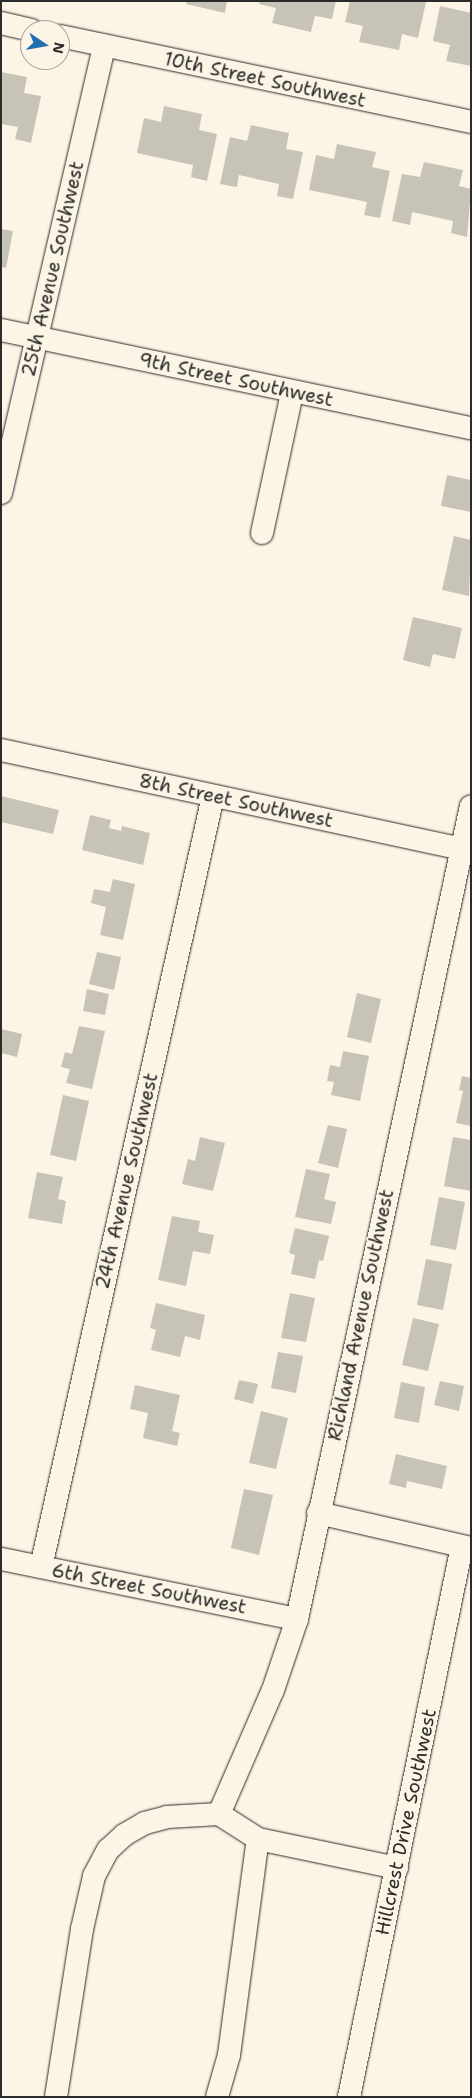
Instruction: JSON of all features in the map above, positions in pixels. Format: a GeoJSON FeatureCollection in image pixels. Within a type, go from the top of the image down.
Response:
{"type":"FeatureCollection","features":[{"type":"Feature","properties":{"kind":"street"},"geometry":{"type":"LineString","coordinates":[[1,23],[20,27]]}},
{"type":"Feature","properties":{"kind":"street","name":"10th Street Southwest"},"geometry":{"type":"LineString","coordinates":[[70,38],[471,122]]}},
{"type":"Feature","properties":{"kind":"street","name":"25th Avenue Southwest"},"geometry":{"type":"LineString","coordinates":[[1,493],[104,46]]}},
{"type":"Feature","properties":{"kind":"street","name":"9th Street Southwest"},"geometry":{"type":"LineString","coordinates":[[1,330],[292,393],[471,428]]}},
{"type":"Feature","properties":{"kind":"street"},"geometry":{"type":"LineString","coordinates":[[262,533],[292,393]]}},
{"type":"Feature","properties":{"kind":"street","name":"8th Street Southwest"},"geometry":{"type":"LineString","coordinates":[[1,750],[466,850]]}},
{"type":"Feature","properties":{"kind":"street","name":"24th Avenue Southwest"},"geometry":{"type":"LineString","coordinates":[[42,1567],[213,796]]}},
{"type":"Feature","properties":{"kind":"street","name":"Richland Avenue Southwest"},"geometry":{"type":"LineString","coordinates":[[219,1814],[273,1690],[297,1619],[318,1513],[466,850],[471,806]]}},
{"type":"Feature","properties":{"kind":"street"},"geometry":{"type":"LineString","coordinates":[[318,1513],[467,1547]]}},
{"type":"Feature","properties":{"kind":"street","name":"Hillcrest Drive Southwest"},"geometry":{"type":"LineString","coordinates":[[349,2097],[467,1547]]}},
{"type":"Feature","properties":{"kind":"street","name":"6th Street Southwest"},"geometry":{"type":"LineString","coordinates":[[1,1559],[297,1619]]}},
{"type":"Feature","properties":{"kind":"street"},"geometry":{"type":"LineString","coordinates":[[56,2097],[82,1929],[94,1876],[108,1850],[145,1823],[192,1813],[219,1814],[258,1839],[397,1868]]}},
{"type":"Feature","properties":{"kind":"street"},"geometry":{"type":"LineString","coordinates":[[217,2097],[229,2055],[258,1839]]}},
{"type":"Feature","properties":{"kind":"building"},"geometry":{"type":"Polygon","coordinates":[[[187,1],[227,1],[225,13],[186,4],[187,1]]]}},
{"type":"Feature","properties":{"kind":"building"},"geometry":{"type":"Polygon","coordinates":[[[260,1],[336,1],[332,19],[315,16],[311,32],[272,23],[276,8],[259,4],[260,1]]]}},
{"type":"Feature","properties":{"kind":"building"},"geometry":{"type":"Polygon","coordinates":[[[350,1],[426,2],[418,38],[402,34],[399,50],[359,42],[363,26],[345,22],[350,1]]]}},
{"type":"Feature","properties":{"kind":"building"},"geometry":{"type":"Polygon","coordinates":[[[440,6],[471,13],[471,66],[446,61],[450,45],[433,41],[440,6]]]}},
{"type":"Feature","properties":{"kind":"building"},"geometry":{"type":"Polygon","coordinates":[[[1,72],[27,77],[24,93],[41,96],[31,143],[15,139],[18,127],[1,124],[1,72]]]}},
{"type":"Feature","properties":{"kind":"building"},"geometry":{"type":"Polygon","coordinates":[[[164,106],[202,114],[199,130],[217,134],[207,181],[191,177],[193,165],[137,153],[144,118],[161,122],[164,106]]]}},
{"type":"Feature","properties":{"kind":"building"},"geometry":{"type":"Polygon","coordinates":[[[251,125],[289,133],[286,149],[303,152],[293,199],[277,196],[279,184],[239,175],[237,187],[220,184],[230,137],[247,141],[251,125]]]}},
{"type":"Feature","properties":{"kind":"building"},"geometry":{"type":"Polygon","coordinates":[[[337,144],[376,152],[372,167],[390,171],[380,218],[364,215],[367,202],[309,190],[316,155],[334,159],[337,144]]]}},
{"type":"Feature","properties":{"kind":"building"},"geometry":{"type":"Polygon","coordinates":[[[424,162],[463,170],[459,186],[471,189],[467,237],[451,233],[453,221],[412,212],[410,225],[392,221],[402,174],[420,177],[424,162]]]}},
{"type":"Feature","properties":{"kind":"building"},"geometry":{"type":"Polygon","coordinates":[[[1,229],[13,231],[6,268],[1,267],[1,229]]]}},
{"type":"Feature","properties":{"kind":"building"},"geometry":{"type":"Polygon","coordinates":[[[447,475],[471,480],[471,512],[441,506],[447,475]]]}},
{"type":"Feature","properties":{"kind":"building"},"geometry":{"type":"Polygon","coordinates":[[[454,536],[471,540],[469,596],[442,590],[454,536]]]}},
{"type":"Feature","properties":{"kind":"building"},"geometry":{"type":"Polygon","coordinates":[[[413,617],[462,628],[455,659],[433,654],[430,667],[403,660],[413,617]]]}},
{"type":"Feature","properties":{"kind":"building"},"geometry":{"type":"Polygon","coordinates":[[[1,796],[59,810],[53,834],[1,822],[1,796]]]}},
{"type":"Feature","properties":{"kind":"building"},"geometry":{"type":"Polygon","coordinates":[[[90,815],[111,820],[109,828],[121,831],[122,826],[150,833],[143,865],[82,850],[90,815]]]}},
{"type":"Feature","properties":{"kind":"building"},"geometry":{"type":"Polygon","coordinates":[[[113,879],[135,884],[123,940],[100,935],[106,907],[91,903],[94,889],[110,892],[113,879]]]}},
{"type":"Feature","properties":{"kind":"building"},"geometry":{"type":"Polygon","coordinates":[[[97,952],[121,957],[114,990],[89,984],[97,952]]]}},
{"type":"Feature","properties":{"kind":"building"},"geometry":{"type":"Polygon","coordinates":[[[87,989],[109,994],[105,1015],[83,1011],[87,989]]]}},
{"type":"Feature","properties":{"kind":"building"},"geometry":{"type":"Polygon","coordinates":[[[357,993],[381,999],[371,1043],[347,1037],[357,993]]]}},
{"type":"Feature","properties":{"kind":"building"},"geometry":{"type":"Polygon","coordinates":[[[79,1026],[105,1031],[92,1089],[66,1083],[70,1069],[61,1067],[65,1052],[72,1054],[79,1026]]]}},
{"type":"Feature","properties":{"kind":"building"},"geometry":{"type":"Polygon","coordinates":[[[1,1029],[22,1034],[17,1057],[1,1053],[1,1029]]]}},
{"type":"Feature","properties":{"kind":"building"},"geometry":{"type":"Polygon","coordinates":[[[343,1051],[369,1056],[360,1101],[331,1095],[334,1082],[327,1081],[330,1065],[340,1067],[343,1051]]]}},
{"type":"Feature","properties":{"kind":"building"},"geometry":{"type":"Polygon","coordinates":[[[462,1076],[471,1078],[471,1126],[456,1123],[463,1091],[459,1090],[462,1076]]]}},
{"type":"Feature","properties":{"kind":"building"},"geometry":{"type":"Polygon","coordinates":[[[63,1095],[89,1101],[76,1161],[50,1155],[63,1095]]]}},
{"type":"Feature","properties":{"kind":"building"},"geometry":{"type":"Polygon","coordinates":[[[328,1125],[347,1129],[338,1168],[318,1163],[328,1125]]]}},
{"type":"Feature","properties":{"kind":"building"},"geometry":{"type":"Polygon","coordinates":[[[200,1137],[225,1143],[213,1191],[182,1184],[188,1159],[195,1161],[200,1137]]]}},
{"type":"Feature","properties":{"kind":"building"},"geometry":{"type":"Polygon","coordinates":[[[453,1137],[471,1140],[471,1191],[444,1186],[453,1137]]]}},
{"type":"Feature","properties":{"kind":"building"},"geometry":{"type":"Polygon","coordinates":[[[306,1169],[330,1174],[324,1199],[336,1202],[331,1224],[295,1217],[306,1169]]]}},
{"type":"Feature","properties":{"kind":"building"},"geometry":{"type":"Polygon","coordinates":[[[37,1172],[63,1177],[58,1199],[66,1201],[62,1224],[28,1218],[37,1172]]]}},
{"type":"Feature","properties":{"kind":"building"},"geometry":{"type":"Polygon","coordinates":[[[439,1197],[465,1202],[456,1250],[430,1245],[439,1197]]]}},
{"type":"Feature","properties":{"kind":"building"},"geometry":{"type":"Polygon","coordinates":[[[172,1216],[200,1221],[198,1232],[214,1235],[210,1254],[193,1251],[186,1286],[158,1280],[172,1216]]]}},
{"type":"Feature","properties":{"kind":"building"},"geometry":{"type":"Polygon","coordinates":[[[295,1228],[329,1236],[323,1261],[319,1260],[315,1279],[291,1274],[295,1255],[289,1253],[295,1228]]]}},
{"type":"Feature","properties":{"kind":"building"},"geometry":{"type":"Polygon","coordinates":[[[426,1259],[452,1264],[443,1310],[417,1305],[426,1259]]]}},
{"type":"Feature","properties":{"kind":"building"},"geometry":{"type":"Polygon","coordinates":[[[290,1293],[315,1298],[306,1342],[281,1338],[290,1293]]]}},
{"type":"Feature","properties":{"kind":"building"},"geometry":{"type":"Polygon","coordinates":[[[156,1303],[205,1315],[200,1340],[185,1336],[180,1357],[151,1350],[156,1330],[150,1328],[156,1303]]]}},
{"type":"Feature","properties":{"kind":"building"},"geometry":{"type":"Polygon","coordinates":[[[413,1318],[439,1324],[428,1371],[402,1365],[413,1318]]]}},
{"type":"Feature","properties":{"kind":"building"},"geometry":{"type":"Polygon","coordinates":[[[278,1352],[303,1356],[296,1393],[271,1388],[278,1352]]]}},
{"type":"Feature","properties":{"kind":"building"},"geometry":{"type":"Polygon","coordinates":[[[239,1380],[258,1384],[253,1404],[234,1399],[239,1380]]]}},
{"type":"Feature","properties":{"kind":"building"},"geometry":{"type":"Polygon","coordinates":[[[440,1381],[464,1386],[459,1411],[434,1405],[440,1381]]]}},
{"type":"Feature","properties":{"kind":"building"},"geometry":{"type":"Polygon","coordinates":[[[401,1382],[425,1387],[419,1423],[394,1418],[401,1382]]]}},
{"type":"Feature","properties":{"kind":"building"},"geometry":{"type":"Polygon","coordinates":[[[135,1385],[180,1395],[172,1431],[180,1433],[177,1446],[143,1438],[148,1413],[130,1409],[135,1385]]]}},
{"type":"Feature","properties":{"kind":"building"},"geometry":{"type":"Polygon","coordinates":[[[261,1411],[288,1418],[276,1469],[249,1463],[261,1411]]]}},
{"type":"Feature","properties":{"kind":"building"},"geometry":{"type":"Polygon","coordinates":[[[396,1454],[447,1466],[442,1489],[407,1481],[406,1488],[389,1484],[396,1454]]]}},
{"type":"Feature","properties":{"kind":"building"},"geometry":{"type":"Polygon","coordinates":[[[244,1489],[273,1495],[259,1555],[231,1548],[244,1489]]]}}]}
